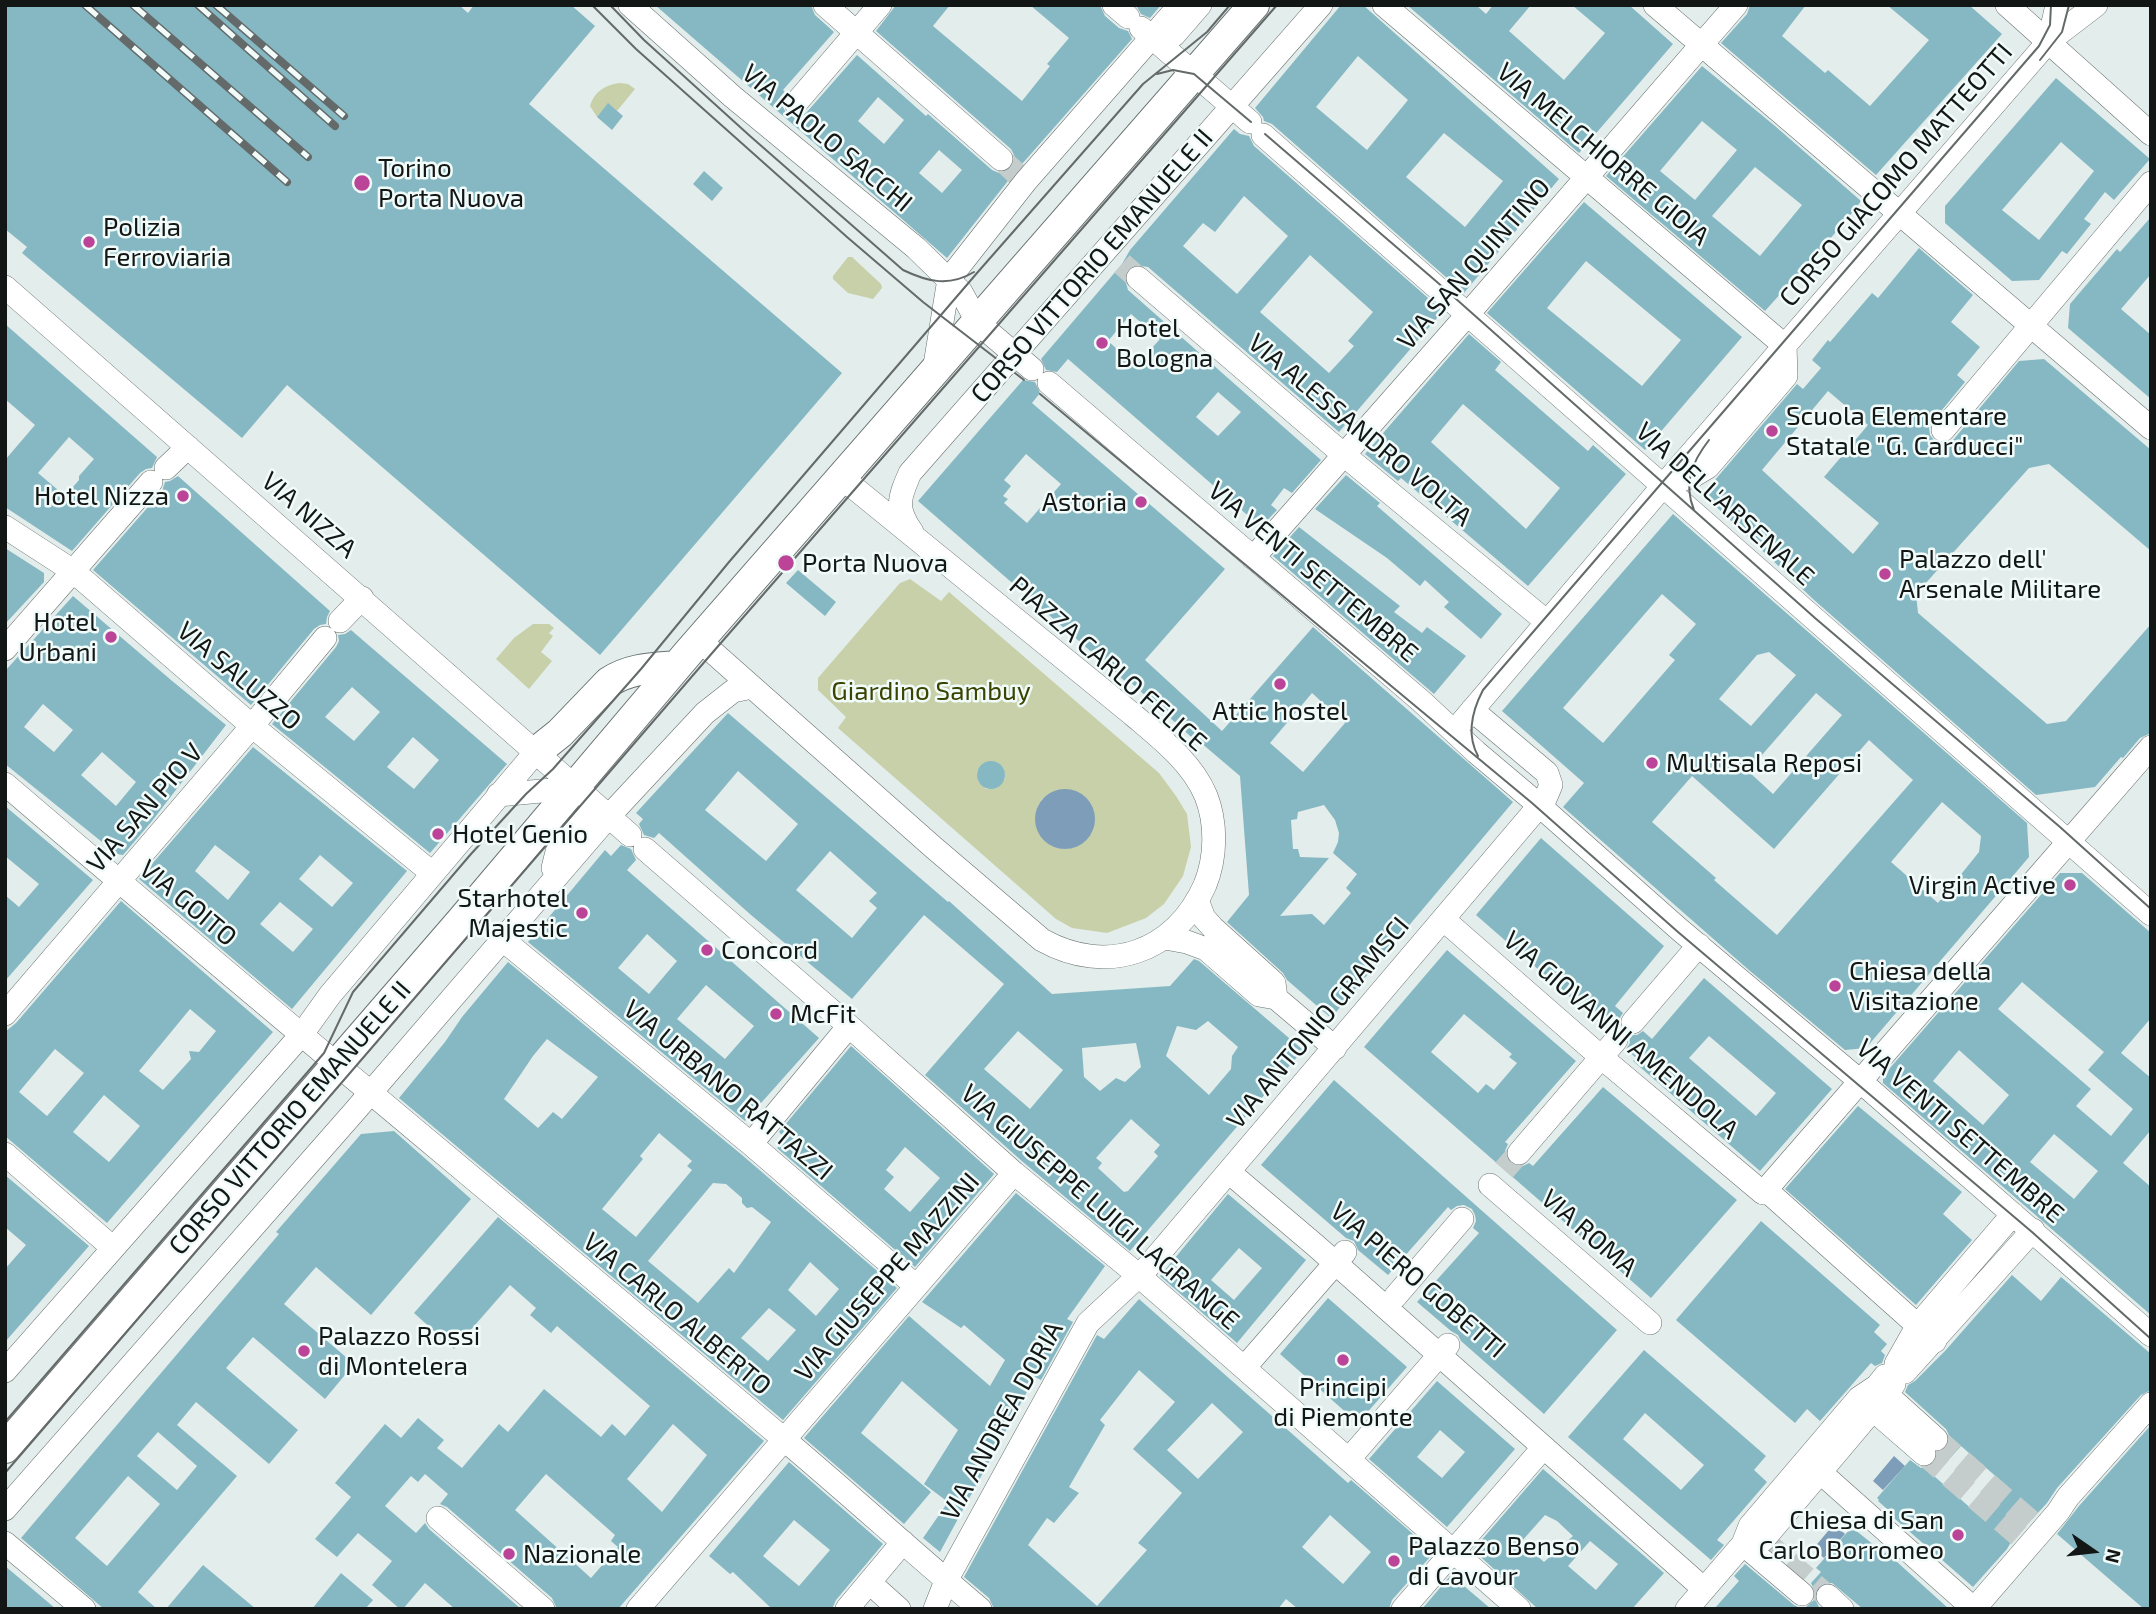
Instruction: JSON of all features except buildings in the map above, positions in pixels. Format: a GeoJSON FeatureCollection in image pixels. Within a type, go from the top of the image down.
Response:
{"type":"FeatureCollection","features":[{"type":"Feature","properties":{"kind":"main road","name":"CORSO VITTORIO EMANUELE II"},"geometry":{"type":"LineString","coordinates":[[5,1448],[337,1064],[593,803],[677,666],[1254,5]]}},
{"type":"Feature","properties":{"kind":"main road"},"geometry":{"type":"LineString","coordinates":[[534,753],[560,733],[616,677],[641,669],[677,666]]}},
{"type":"Feature","properties":{"kind":"street","name":"VIA PAOLO SACCHI"},"geometry":{"type":"LineString","coordinates":[[630,5],[784,116],[949,279],[961,292],[978,323]]}},
{"type":"Feature","properties":{"kind":"street"},"geometry":{"type":"LineString","coordinates":[[825,5],[1001,159]]}},
{"type":"Feature","properties":{"kind":"street"},"geometry":{"type":"LineString","coordinates":[[784,116],[880,5]]}},
{"type":"Feature","properties":{"kind":"street","name":"CORSO VITTORIO EMANUELE II"},"geometry":{"type":"LineString","coordinates":[[934,371],[949,279],[1022,178],[1139,27],[1180,5]]}},
{"type":"Feature","properties":{"kind":"street","name":"CORSO VITTORIO EMANUELE II"},"geometry":{"type":"LineString","coordinates":[[1139,27],[1200,5]]}},
{"type":"Feature","properties":{"kind":"street","name":"CORSO VITTORIO EMANUELE II"},"geometry":{"type":"LineString","coordinates":[[916,537],[902,518],[900,509],[900,499],[910,473],[1015,354],[1122,264],[1231,106],[1321,5]]}},
{"type":"Feature","properties":{"kind":"street","name":"VIA MELCHIORRE GIOIA"},"geometry":{"type":"LineString","coordinates":[[1384,5],[1785,346]]}},
{"type":"Feature","properties":{"kind":"street"},"geometry":{"type":"LineString","coordinates":[[1655,5],[2151,428]]}},
{"type":"Feature","properties":{"kind":"street","name":"VIA SAN QUINTINO"},"geometry":{"type":"LineString","coordinates":[[1252,558],[1736,5]]}},
{"type":"Feature","properties":{"kind":"street"},"geometry":{"type":"LineString","coordinates":[[2007,5],[2151,134]]}},
{"type":"Feature","properties":{"kind":"street","name":"CORSO GIACOMO MATTEOTTI"},"geometry":{"type":"LineString","coordinates":[[2049,41],[2057,5]]}},
{"type":"Feature","properties":{"kind":"street","name":"CORSO GIACOMO MATTEOTTI"},"geometry":{"type":"LineString","coordinates":[[1454,731],[2049,41],[2094,6]]}},
{"type":"Feature","properties":{"kind":"street","name":"VIA DELL'ARSENALE"},"geometry":{"type":"LineString","coordinates":[[1139,27],[2151,914]]}},
{"type":"Feature","properties":{"kind":"street"},"geometry":{"type":"LineString","coordinates":[[1943,430],[2151,183]]}},
{"type":"Feature","properties":{"kind":"street","name":"VIA ALESSANDRO VOLTA"},"geometry":{"type":"LineString","coordinates":[[1122,264],[1344,455],[1547,622]]}},
{"type":"Feature","properties":{"kind":"street","name":"VIA NIZZA"},"geometry":{"type":"LineString","coordinates":[[5,287],[593,803]]}},
{"type":"Feature","properties":{"kind":"street","name":"VIA VENTI SETTEMBRE"},"geometry":{"type":"LineString","coordinates":[[978,323],[2033,1230],[2151,1335]]}},
{"type":"Feature","properties":{"kind":"street"},"geometry":{"type":"LineString","coordinates":[[5,649],[159,475],[188,447]]}},
{"type":"Feature","properties":{"kind":"street","name":"PIAZZA CARLO FELICE"},"geometry":{"type":"LineString","coordinates":[[706,633],[704,640],[707,647],[1042,940],[1066,951],[1102,957],[1138,952],[1165,938],[1185,918],[1209,874],[1214,845],[1208,803],[1193,773],[1132,714],[842,478]]}},
{"type":"Feature","properties":{"kind":"street","name":"VIA SALUZZO"},"geometry":{"type":"LineString","coordinates":[[5,527],[73,571],[252,726],[432,873]]}},
{"type":"Feature","properties":{"kind":"street","name":"VIA SAN PIO V"},"geometry":{"type":"LineString","coordinates":[[5,1014],[362,598]]}},
{"type":"Feature","properties":{"kind":"street","name":"CORSO VITTORIO EMANUELE II"},"geometry":{"type":"LineString","coordinates":[[5,1509],[553,881],[553,864],[557,852],[593,803],[733,691],[752,687]]}},
{"type":"Feature","properties":{"kind":"street"},"geometry":{"type":"LineString","coordinates":[[1472,710],[1547,773],[1550,780],[1549,789],[1540,806]]}},
{"type":"Feature","properties":{"kind":"street"},"geometry":{"type":"LineString","coordinates":[[1765,1192],[2151,747]]}},
{"type":"Feature","properties":{"kind":"street","name":"CORSO VITTORIO EMANUELE II"},"geometry":{"type":"LineString","coordinates":[[5,1371],[302,1034],[330,995],[534,753]]}},
{"type":"Feature","properties":{"kind":"street","name":"VIA GOITO"},"geometry":{"type":"LineString","coordinates":[[5,784],[337,1064]]}},
{"type":"Feature","properties":{"kind":"street"},"geometry":{"type":"LineString","coordinates":[[498,796],[593,803]]}},
{"type":"Feature","properties":{"kind":"street","name":"VIA GIUSEPPE LUIGI LAGRANGE"},"geometry":{"type":"LineString","coordinates":[[593,803],[1014,1173],[1138,1275],[1519,1609]]}},
{"type":"Feature","properties":{"kind":"street","name":"VIA ANTONIO GRAMSCI"},"geometry":{"type":"LineString","coordinates":[[1138,1275],[1234,1167],[1540,806]]}},
{"type":"Feature","properties":{"kind":"street"},"geometry":{"type":"LineString","coordinates":[[1197,900],[1199,908],[1213,928],[1274,983],[1276,998]]}},
{"type":"Feature","properties":{"kind":"street","name":"VIA GIOVANNI AMENDOLA"},"geometry":{"type":"LineString","coordinates":[[1443,919],[1609,1049],[1924,1340]]}},
{"type":"Feature","properties":{"kind":"street"},"geometry":{"type":"LineString","coordinates":[[1165,938],[1206,949],[1259,995],[1276,998],[1335,1048]]}},
{"type":"Feature","properties":{"kind":"street","name":"VIA URBANO RATTAZZI"},"geometry":{"type":"LineString","coordinates":[[502,939],[751,1144],[916,1286]]}},
{"type":"Feature","properties":{"kind":"street"},"geometry":{"type":"LineString","coordinates":[[1633,1022],[1699,945]]}},
{"type":"Feature","properties":{"kind":"street"},"geometry":{"type":"LineString","coordinates":[[751,1144],[849,1026]]}},
{"type":"Feature","properties":{"kind":"street"},"geometry":{"type":"LineString","coordinates":[[1519,1153],[1609,1049]]}},
{"type":"Feature","properties":{"kind":"street","name":"VIA CARLO ALBERTO"},"geometry":{"type":"LineString","coordinates":[[337,1064],[785,1440],[979,1609]]}},
{"type":"Feature","properties":{"kind":"street"},"geometry":{"type":"LineString","coordinates":[[5,1154],[113,1248]]}},
{"type":"Feature","properties":{"kind":"street","name":"VIA PIERO GOBETTI"},"geometry":{"type":"LineString","coordinates":[[1234,1167],[1340,1258],[1395,1297],[1444,1350],[1546,1430],[1550,1454],[1704,1589]]}},
{"type":"Feature","properties":{"kind":"street","name":"VIA GIUSEPPE MAZZINI"},"geometry":{"type":"LineString","coordinates":[[647,1606],[1014,1173]]}},
{"type":"Feature","properties":{"kind":"street","name":"VIA ROMA"},"geometry":{"type":"LineString","coordinates":[[1490,1185],[1650,1323]]}},
{"type":"Feature","properties":{"kind":"street"},"geometry":{"type":"LineString","coordinates":[[1924,1340],[2013,1214]]}},
{"type":"Feature","properties":{"kind":"street"},"geometry":{"type":"LineString","coordinates":[[1395,1297],[1462,1219]]}},
{"type":"Feature","properties":{"kind":"street"},"geometry":{"type":"LineString","coordinates":[[1687,1609],[1738,1549],[1750,1526],[1884,1386],[1924,1340],[2033,1230]]}},
{"type":"Feature","properties":{"kind":"street"},"geometry":{"type":"LineString","coordinates":[[1244,1368],[1340,1258],[1444,1350],[1349,1459]]}},
{"type":"Feature","properties":{"kind":"street","name":"VIA ANDREA DORIA"},"geometry":{"type":"LineString","coordinates":[[935,1609],[946,1581],[1088,1323],[1138,1275]]}},
{"type":"Feature","properties":{"kind":"street"},"geometry":{"type":"LineString","coordinates":[[1884,1386],[1930,1446]]}},
{"type":"Feature","properties":{"kind":"street"},"geometry":{"type":"LineString","coordinates":[[1738,1549],[1763,1540],[1820,1472],[1884,1386]]}},
{"type":"Feature","properties":{"kind":"street"},"geometry":{"type":"LineString","coordinates":[[1820,1472],[1974,1609],[2030,1533],[2068,1497],[2151,1404]]}},
{"type":"Feature","properties":{"kind":"street"},"geometry":{"type":"LineString","coordinates":[[1403,1609],[1453,1551],[1550,1454]]}},
{"type":"Feature","properties":{"kind":"street"},"geometry":{"type":"LineString","coordinates":[[438,1518],[543,1609]]}},
{"type":"Feature","properties":{"kind":"street"},"geometry":{"type":"LineString","coordinates":[[847,1609],[903,1542]]}},
{"type":"Feature","properties":{"kind":"street"},"geometry":{"type":"LineString","coordinates":[[5,1543],[84,1609]]}},
{"type":"Feature","properties":{"kind":"street"},"geometry":{"type":"LineString","coordinates":[[1738,1549],[1822,1603]]}},
{"type":"Feature","properties":{"kind":"street"},"geometry":{"type":"LineString","coordinates":[[870,1583],[900,1609]]}},
{"type":"Feature","properties":{"kind":"green space"},"geometry":{"type":"Polygon","coordinates":[[[619,83],[628,84],[635,89],[617,111],[608,104],[597,117],[590,106],[594,97],[605,87],[619,83]]]}},
{"type":"Feature","properties":{"kind":"green space"},"geometry":{"type":"Polygon","coordinates":[[[848,257],[852,257],[881,284],[882,288],[873,299],[848,293],[833,279],[848,257]]]}},
{"type":"Feature","properties":{"kind":"green space","name":"Giardino Sambuy"},"geometry":{"type":"Polygon","coordinates":[[[910,579],[941,601],[949,592],[1159,773],[1176,796],[1187,814],[1191,847],[1183,876],[1164,904],[1146,918],[1107,933],[1072,928],[1056,919],[838,728],[846,717],[818,690],[818,678],[900,583],[910,579]],[[997,762],[984,763],[977,771],[978,781],[986,789],[997,788],[1005,779],[1004,769],[997,762]],[[1051,793],[1042,799],[1037,808],[1063,849],[1077,846],[1093,830],[1051,793]]]}},
{"type":"Feature","properties":{"kind":"green space"},"geometry":{"type":"Polygon","coordinates":[[[533,624],[549,624],[554,628],[549,633],[553,636],[541,652],[552,661],[529,689],[496,659],[514,638],[533,624]]]}},
{"type":"Feature","properties":{"kind":"water"},"geometry":{"type":"Polygon","coordinates":[[[1065,789],[1082,794],[1090,802],[1095,819],[1090,836],[1082,844],[1065,849],[1048,844],[1040,836],[1035,819],[1040,802],[1048,794],[1065,789]]]}},
{"type":"Feature","properties":{"kind":"water"},"geometry":{"type":"Polygon","coordinates":[[[1894,1456],[1905,1466],[1883,1490],[1873,1481],[1894,1456]]]}},
{"type":"Feature","properties":{"kind":"water"},"geometry":{"type":"Polygon","coordinates":[[[1834,1524],[1845,1534],[1824,1558],[1813,1549],[1834,1524]]]}},
{"type":"Feature","properties":{"kind":"tunnel"},"geometry":{"type":"LineString","coordinates":[[1001,159],[1018,175]]}},
{"type":"Feature","properties":{"kind":"tunnel"},"geometry":{"type":"LineString","coordinates":[[1122,264],[1138,278]]}},
{"type":"Feature","properties":{"kind":"tunnel"},"geometry":{"type":"LineString","coordinates":[[1504,1170],[1519,1153]]}},
{"type":"Feature","properties":{"kind":"tunnel"},"geometry":{"type":"LineString","coordinates":[[1936,1439],[2042,1531]]}},
{"type":"Feature","properties":{"kind":"tunnel"},"geometry":{"type":"LineString","coordinates":[[1924,1454],[2030,1545]]}},
{"type":"Feature","properties":{"kind":"tunnel"},"geometry":{"type":"LineString","coordinates":[[1763,1540],[1842,1609]]}},
{"type":"Feature","properties":{"kind":"tram line"},"geometry":{"type":"LineString","coordinates":[[592,5],[636,49],[847,237],[923,302],[1024,380]]}},
{"type":"Feature","properties":{"kind":"tram line"},"geometry":{"type":"LineString","coordinates":[[610,5],[644,40],[750,136],[903,270],[939,281],[956,280],[974,272]]}},
{"type":"Feature","properties":{"kind":"tram line"},"geometry":{"type":"LineString","coordinates":[[5,1422],[324,1053],[353,992],[471,854],[553,769],[641,669],[729,562],[1143,84],[1207,32],[1230,5]]}},
{"type":"Feature","properties":{"kind":"tram line"},"geometry":{"type":"LineString","coordinates":[[5,1473],[713,652],[1277,5]]}},
{"type":"Feature","properties":{"kind":"tram line"},"geometry":{"type":"LineString","coordinates":[[1478,756],[1471,731],[1476,706],[1483,690],[2039,46],[2050,25],[2051,5]]}},
{"type":"Feature","properties":{"kind":"tram line"},"geometry":{"type":"LineString","coordinates":[[2040,60],[2062,32],[2069,5]]}},
{"type":"Feature","properties":{"kind":"tram line"},"geometry":{"type":"LineString","coordinates":[[1157,74],[1173,70],[1194,74],[1251,122]]}},
{"type":"Feature","properties":{"kind":"tram line"},"geometry":{"type":"LineString","coordinates":[[1265,134],[1437,282],[1815,618],[2060,827],[2151,909]]}},
{"type":"Feature","properties":{"kind":"tram line"},"geometry":{"type":"LineString","coordinates":[[1040,394],[1532,803],[1678,932],[2032,1232],[2151,1339]]}},
{"type":"Feature","properties":{"kind":"tram line"},"geometry":{"type":"LineString","coordinates":[[1694,510],[1689,482],[1698,456],[1709,440]]}},
{"type":"Feature","properties":{"kind":"railway"},"geometry":{"type":"LineString","coordinates":[[85,5],[287,182]]}},
{"type":"Feature","properties":{"kind":"railway"},"geometry":{"type":"LineString","coordinates":[[133,5],[308,157]]}},
{"type":"Feature","properties":{"kind":"railway"},"geometry":{"type":"LineString","coordinates":[[198,5],[335,126]]}},
{"type":"Feature","properties":{"kind":"railway"},"geometry":{"type":"LineString","coordinates":[[216,5],[344,116]]}},
{"type":"Feature","properties":{"kind":"place","name":"Torino Porta Nuova"},"geometry":{"type":"Point","coordinates":[362,183]}},
{"type":"Feature","properties":{"kind":"place","name":"Polizia Ferroviaria"},"geometry":{"type":"Point","coordinates":[89,242]}},
{"type":"Feature","properties":{"kind":"place","name":"Hotel Bologna"},"geometry":{"type":"Point","coordinates":[1102,343]}},
{"type":"Feature","properties":{"kind":"place","name":"Scuola Elementare Statale \"G. Carducci\""},"geometry":{"type":"Point","coordinates":[1772,431]}},
{"type":"Feature","properties":{"kind":"place","name":"Hotel Nizza"},"geometry":{"type":"Point","coordinates":[183,496]}},
{"type":"Feature","properties":{"kind":"place","name":"Astoria"},"geometry":{"type":"Point","coordinates":[1141,502]}},
{"type":"Feature","properties":{"kind":"place","name":"Porta Nuova"},"geometry":{"type":"Point","coordinates":[786,563]}},
{"type":"Feature","properties":{"kind":"place","name":"Palazzo dell' Arsenale Militare"},"geometry":{"type":"Point","coordinates":[1885,574]}},
{"type":"Feature","properties":{"kind":"place","name":"Hotel Urbani"},"geometry":{"type":"Point","coordinates":[111,637]}},
{"type":"Feature","properties":{"kind":"place","name":"Attic hostel"},"geometry":{"type":"Point","coordinates":[1280,684]}},
{"type":"Feature","properties":{"kind":"place","name":"Multisala Reposi"},"geometry":{"type":"Point","coordinates":[1652,763]}},
{"type":"Feature","properties":{"kind":"place","name":"Hotel Genio"},"geometry":{"type":"Point","coordinates":[438,834]}},
{"type":"Feature","properties":{"kind":"place","name":"Virgin Active"},"geometry":{"type":"Point","coordinates":[2070,885]}},
{"type":"Feature","properties":{"kind":"place","name":"Starhotel Majestic"},"geometry":{"type":"Point","coordinates":[582,913]}},
{"type":"Feature","properties":{"kind":"place","name":"Concord"},"geometry":{"type":"Point","coordinates":[707,950]}},
{"type":"Feature","properties":{"kind":"place","name":"Chiesa della Visitazione"},"geometry":{"type":"Point","coordinates":[1835,986]}},
{"type":"Feature","properties":{"kind":"place","name":"McFit"},"geometry":{"type":"Point","coordinates":[776,1014]}},
{"type":"Feature","properties":{"kind":"place","name":"Palazzo Rossi di Montelera"},"geometry":{"type":"Point","coordinates":[304,1351]}},
{"type":"Feature","properties":{"kind":"place","name":"Principi di Piemonte"},"geometry":{"type":"Point","coordinates":[1343,1360]}},
{"type":"Feature","properties":{"kind":"place","name":"Chiesa di San Carlo Borromeo"},"geometry":{"type":"Point","coordinates":[1958,1535]}},
{"type":"Feature","properties":{"kind":"place","name":"Nazionale"},"geometry":{"type":"Point","coordinates":[509,1554]}},
{"type":"Feature","properties":{"kind":"place","name":"Palazzo Benso di Cavour"},"geometry":{"type":"Point","coordinates":[1394,1561]}}]}
